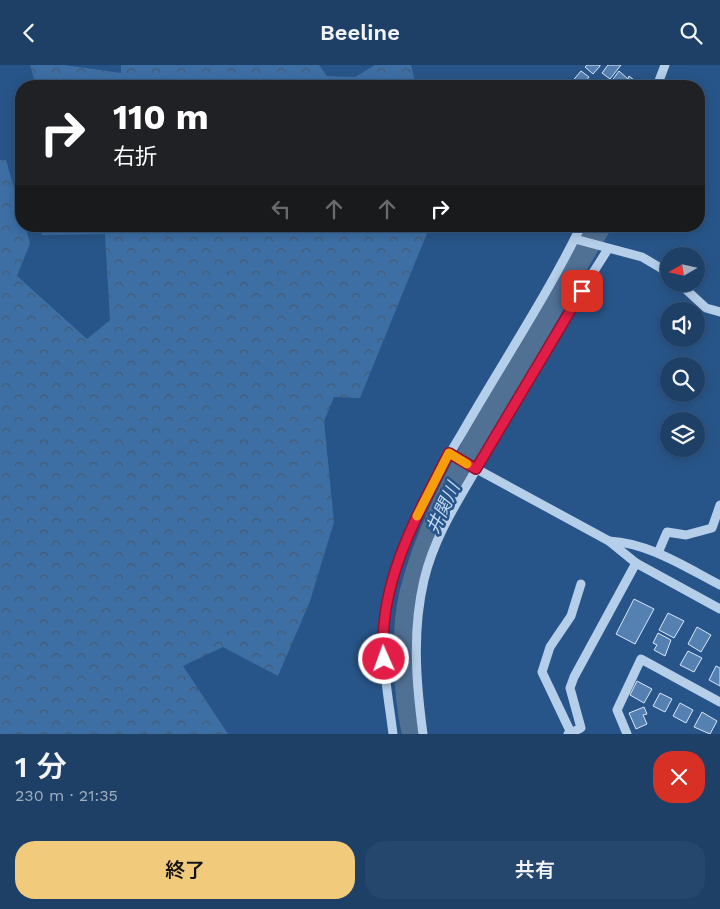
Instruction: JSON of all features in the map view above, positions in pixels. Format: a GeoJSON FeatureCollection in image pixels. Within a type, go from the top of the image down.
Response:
{"type":"FeatureCollection","features":[{"type":"Feature","properties":{"kind":"street"},"geometry":{"type":"LineString","coordinates":[[659,80],[665,65]]}},
{"type":"Feature","properties":{"kind":"street"},"geometry":{"type":"LineString","coordinates":[[393,734],[382,643],[386,606],[401,555],[420,510],[449,453],[579,232]]}},
{"type":"Feature","properties":{"kind":"street"},"geometry":{"type":"LineString","coordinates":[[575,239],[642,257],[660,268]]}},
{"type":"Feature","properties":{"kind":"street"},"geometry":{"type":"LineString","coordinates":[[423,734],[416,663],[416,625],[424,579],[439,535],[476,469],[608,249]]}},
{"type":"Feature","properties":{"kind":"street"},"geometry":{"type":"LineString","coordinates":[[690,293],[706,308],[720,312]]}},
{"type":"Feature","properties":{"kind":"street"},"geometry":{"type":"LineString","coordinates":[[449,453],[476,469],[534,498],[609,541],[636,563],[720,609]]}},
{"type":"Feature","properties":{"kind":"street"},"geometry":{"type":"LineString","coordinates":[[658,553],[667,532],[686,535],[712,528],[720,505]]}},
{"type":"Feature","properties":{"kind":"street"},"geometry":{"type":"LineString","coordinates":[[609,541],[628,542],[658,553],[720,585]]}},
{"type":"Feature","properties":{"kind":"street"},"geometry":{"type":"LineString","coordinates":[[582,584],[571,616],[550,647],[542,672],[569,733],[581,728],[570,688],[574,677],[636,563]]}},
{"type":"Feature","properties":{"kind":"street"},"geometry":{"type":"LineString","coordinates":[[627,734],[617,710],[641,659],[720,702]]}},
{"type":"Feature","properties":{"kind":"green space"},"geometry":{"type":"Polygon","coordinates":[[[30,65],[64,65],[121,73],[121,65],[319,65],[327,76],[355,77],[375,65],[411,65],[415,80],[34,80],[30,65]]]}},
{"type":"Feature","properties":{"kind":"green space"},"geometry":{"type":"Polygon","coordinates":[[[0,160],[6,160],[15,192],[15,232],[27,232],[30,243],[17,276],[87,339],[110,320],[105,234],[42,235],[42,232],[428,232],[360,398],[334,397],[324,421],[334,522],[310,601],[278,676],[223,647],[183,666],[228,734],[0,734],[0,160]]]}},
{"type":"Feature","properties":{"kind":"building"},"geometry":{"type":"Polygon","coordinates":[[[587,65],[600,66],[593,74],[585,67],[587,65]]]}},
{"type":"Feature","properties":{"kind":"building"},"geometry":{"type":"Polygon","coordinates":[[[608,65],[621,65],[610,79],[602,73],[608,65]]]}},
{"type":"Feature","properties":{"kind":"building"},"geometry":{"type":"Polygon","coordinates":[[[581,71],[589,77],[587,80],[573,80],[581,71]]]}},
{"type":"Feature","properties":{"kind":"building"},"geometry":{"type":"Polygon","coordinates":[[[619,71],[628,79],[629,76],[634,80],[612,80],[619,71]]]}},
{"type":"Feature","properties":{"kind":"building"},"geometry":{"type":"Polygon","coordinates":[[[634,599],[654,609],[635,644],[616,634],[634,599]]]}},
{"type":"Feature","properties":{"kind":"building"},"geometry":{"type":"Polygon","coordinates":[[[668,613],[684,621],[674,638],[659,630],[668,613]]]}},
{"type":"Feature","properties":{"kind":"building"},"geometry":{"type":"Polygon","coordinates":[[[697,627],[711,635],[701,652],[688,644],[697,627]]]}},
{"type":"Feature","properties":{"kind":"building"},"geometry":{"type":"Polygon","coordinates":[[[658,633],[671,640],[665,656],[654,650],[657,645],[653,643],[658,633]]]}},
{"type":"Feature","properties":{"kind":"building"},"geometry":{"type":"Polygon","coordinates":[[[688,651],[702,658],[694,672],[680,665],[688,651]]]}},
{"type":"Feature","properties":{"kind":"building"},"geometry":{"type":"Polygon","coordinates":[[[716,666],[720,668],[720,686],[709,680],[716,666]]]}},
{"type":"Feature","properties":{"kind":"building"},"geometry":{"type":"Polygon","coordinates":[[[637,681],[652,689],[644,703],[630,695],[637,681]]]}},
{"type":"Feature","properties":{"kind":"building"},"geometry":{"type":"Polygon","coordinates":[[[660,693],[672,699],[665,712],[653,706],[660,693]]]}},
{"type":"Feature","properties":{"kind":"building"},"geometry":{"type":"Polygon","coordinates":[[[680,703],[693,710],[686,723],[673,716],[680,703]]]}},
{"type":"Feature","properties":{"kind":"building"},"geometry":{"type":"Polygon","coordinates":[[[644,707],[647,714],[643,715],[647,724],[636,729],[629,713],[644,707]]]}},
{"type":"Feature","properties":{"kind":"building"},"geometry":{"type":"Polygon","coordinates":[[[702,712],[717,721],[710,734],[694,727],[702,712]]]}},
{"type":"Feature","properties":{"kind":"waterway","name":"井関川"},"geometry":{"type":"LineString","coordinates":[[414,734],[408,701],[407,624],[412,591],[432,531],[449,493],[492,411],[595,232]]}},
{"type":"Feature","properties":{"kind":"slow traffic"},"geometry":{"type":"LineString","coordinates":[[417,516],[449,453],[467,464]]}},
{"type":"Feature","properties":{"kind":"route"},"geometry":{"type":"LineString","coordinates":[[384,659],[382,643],[386,606],[401,555],[420,510],[449,453],[476,469],[582,291]]}}]}
